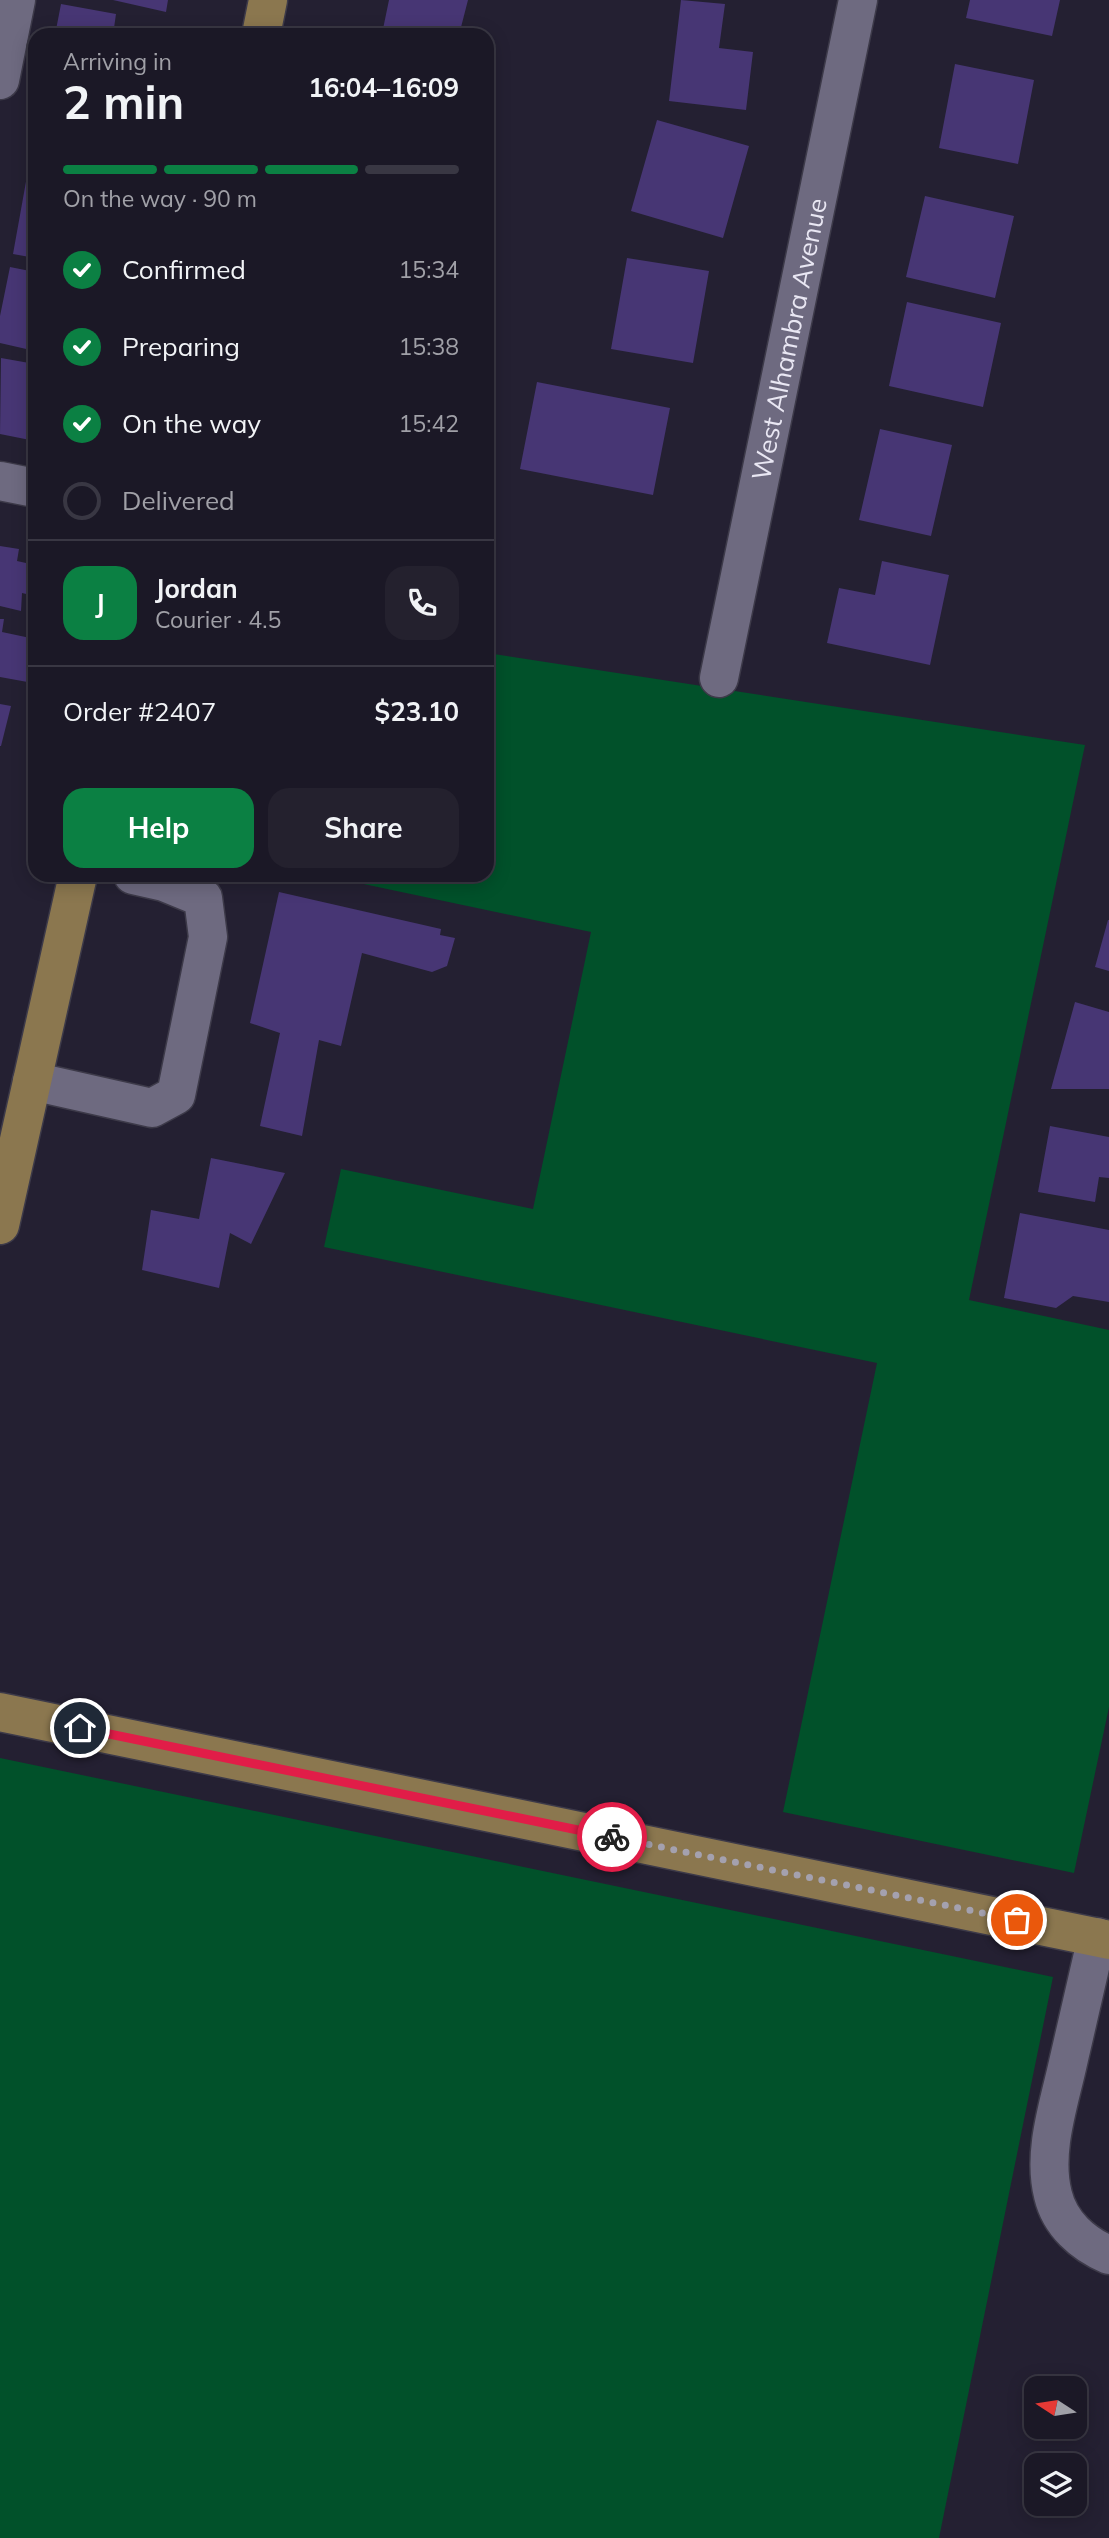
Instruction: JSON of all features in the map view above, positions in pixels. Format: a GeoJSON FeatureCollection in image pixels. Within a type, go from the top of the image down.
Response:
{"type":"FeatureCollection","features":[{"type":"Feature","properties":{"kind":"main road"},"geometry":{"type":"LineString","coordinates":[[262,28],[268,0]]}},
{"type":"Feature","properties":{"kind":"main road"},"geometry":{"type":"LineString","coordinates":[[0,1225],[76,882]]}},
{"type":"Feature","properties":{"kind":"main road"},"geometry":{"type":"LineString","coordinates":[[0,1712],[1103,1938]]}},
{"type":"Feature","properties":{"kind":"street"},"geometry":{"type":"LineString","coordinates":[[0,80],[16,0]]}},
{"type":"Feature","properties":{"kind":"street","name":"West Alhambra Avenue"},"geometry":{"type":"LineString","coordinates":[[719,678],[858,0]]}},
{"type":"Feature","properties":{"kind":"street"},"geometry":{"type":"LineString","coordinates":[[0,481],[28,487]]}},
{"type":"Feature","properties":{"kind":"street"},"geometry":{"type":"LineString","coordinates":[[32,1081],[152,1108],[176,1095],[208,937],[203,898],[164,882]]}},
{"type":"Feature","properties":{"kind":"street"},"geometry":{"type":"LineString","coordinates":[[1103,1938],[1056,2118],[1049,2169],[1053,2197],[1069,2227],[1089,2246],[1109,2255]]}},
{"type":"Feature","properties":{"kind":"green space"},"geometry":{"type":"Polygon","coordinates":[[[494,654],[1085,745],[969,1300],[1109,1330],[1109,1707],[1074,1873],[783,1812],[877,1363],[324,1247],[341,1169],[533,1209],[591,932],[354,882],[494,882],[494,654]]]}},
{"type":"Feature","properties":{"kind":"green space"},"geometry":{"type":"Polygon","coordinates":[[[0,1758],[1053,1977],[939,2538],[0,2538],[0,1758]]]}},
{"type":"Feature","properties":{"kind":"building"},"geometry":{"type":"Polygon","coordinates":[[[113,0],[168,0],[166,12],[113,0]]]}},
{"type":"Feature","properties":{"kind":"building"},"geometry":{"type":"Polygon","coordinates":[[[389,0],[468,0],[461,28],[383,28],[389,0]]]}},
{"type":"Feature","properties":{"kind":"building"},"geometry":{"type":"Polygon","coordinates":[[[681,0],[725,4],[719,48],[753,52],[746,110],[669,101],[681,0]]]}},
{"type":"Feature","properties":{"kind":"building"},"geometry":{"type":"Polygon","coordinates":[[[970,0],[1060,0],[1052,36],[966,18],[970,0]]]}},
{"type":"Feature","properties":{"kind":"building"},"geometry":{"type":"Polygon","coordinates":[[[61,4],[116,14],[114,28],[56,28],[61,4]]]}},
{"type":"Feature","properties":{"kind":"building"},"geometry":{"type":"Polygon","coordinates":[[[955,64],[1034,80],[1018,164],[939,148],[955,64]]]}},
{"type":"Feature","properties":{"kind":"building"},"geometry":{"type":"Polygon","coordinates":[[[657,120],[749,146],[723,238],[631,211],[657,120]]]}},
{"type":"Feature","properties":{"kind":"building"},"geometry":{"type":"Polygon","coordinates":[[[27,176],[28,176],[28,257],[13,254],[27,176]]]}},
{"type":"Feature","properties":{"kind":"building"},"geometry":{"type":"Polygon","coordinates":[[[925,196],[1014,216],[995,298],[906,277],[925,196]]]}},
{"type":"Feature","properties":{"kind":"building"},"geometry":{"type":"Polygon","coordinates":[[[627,258],[709,271],[693,363],[611,349],[627,258]]]}},
{"type":"Feature","properties":{"kind":"building"},"geometry":{"type":"Polygon","coordinates":[[[10,267],[28,271],[28,349],[0,343],[0,316],[10,267]]]}},
{"type":"Feature","properties":{"kind":"building"},"geometry":{"type":"Polygon","coordinates":[[[907,302],[1001,323],[983,407],[889,386],[907,302]]]}},
{"type":"Feature","properties":{"kind":"building"},"geometry":{"type":"Polygon","coordinates":[[[1,358],[28,363],[28,440],[0,434],[1,358]]]}},
{"type":"Feature","properties":{"kind":"building"},"geometry":{"type":"Polygon","coordinates":[[[537,382],[670,408],[653,495],[520,469],[537,382]]]}},
{"type":"Feature","properties":{"kind":"building"},"geometry":{"type":"Polygon","coordinates":[[[880,429],[952,445],[931,536],[859,520],[880,429]]]}},
{"type":"Feature","properties":{"kind":"building"},"geometry":{"type":"Polygon","coordinates":[[[0,546],[19,549],[17,561],[28,563],[28,594],[22,593],[21,611],[0,606],[0,546]]]}},
{"type":"Feature","properties":{"kind":"building"},"geometry":{"type":"Polygon","coordinates":[[[882,561],[949,575],[930,665],[827,643],[839,588],[875,595],[882,561]]]}},
{"type":"Feature","properties":{"kind":"building"},"geometry":{"type":"Polygon","coordinates":[[[0,619],[4,619],[2,632],[28,638],[28,682],[0,677],[0,619]]]}},
{"type":"Feature","properties":{"kind":"building"},"geometry":{"type":"Polygon","coordinates":[[[0,704],[11,706],[1,746],[0,746],[0,704]]]}},
{"type":"Feature","properties":{"kind":"building"},"geometry":{"type":"Polygon","coordinates":[[[279,892],[441,929],[440,935],[455,938],[447,966],[432,972],[362,953],[341,1046],[319,1040],[302,1136],[260,1126],[280,1033],[250,1023],[279,892]]]}},
{"type":"Feature","properties":{"kind":"building"},"geometry":{"type":"Polygon","coordinates":[[[1109,920],[1109,971],[1095,967],[1109,920]]]}},
{"type":"Feature","properties":{"kind":"building"},"geometry":{"type":"Polygon","coordinates":[[[1075,1002],[1109,1012],[1109,1089],[1051,1089],[1075,1002]]]}},
{"type":"Feature","properties":{"kind":"building"},"geometry":{"type":"Polygon","coordinates":[[[1050,1126],[1109,1137],[1109,1178],[1099,1177],[1095,1202],[1038,1192],[1050,1126]]]}},
{"type":"Feature","properties":{"kind":"building"},"geometry":{"type":"Polygon","coordinates":[[[211,1158],[285,1173],[251,1244],[230,1233],[219,1288],[142,1270],[151,1210],[199,1219],[211,1158]]]}},
{"type":"Feature","properties":{"kind":"building"},"geometry":{"type":"Polygon","coordinates":[[[1020,1213],[1109,1230],[1109,1302],[1073,1296],[1056,1308],[1004,1298],[1020,1213]]]}},
{"type":"Feature","properties":{"kind":"way so far"},"geometry":{"type":"LineString","coordinates":[[612,1837],[1017,1920]]}},
{"type":"Feature","properties":{"kind":"route"},"geometry":{"type":"LineString","coordinates":[[80,1728],[612,1837]]}}]}
